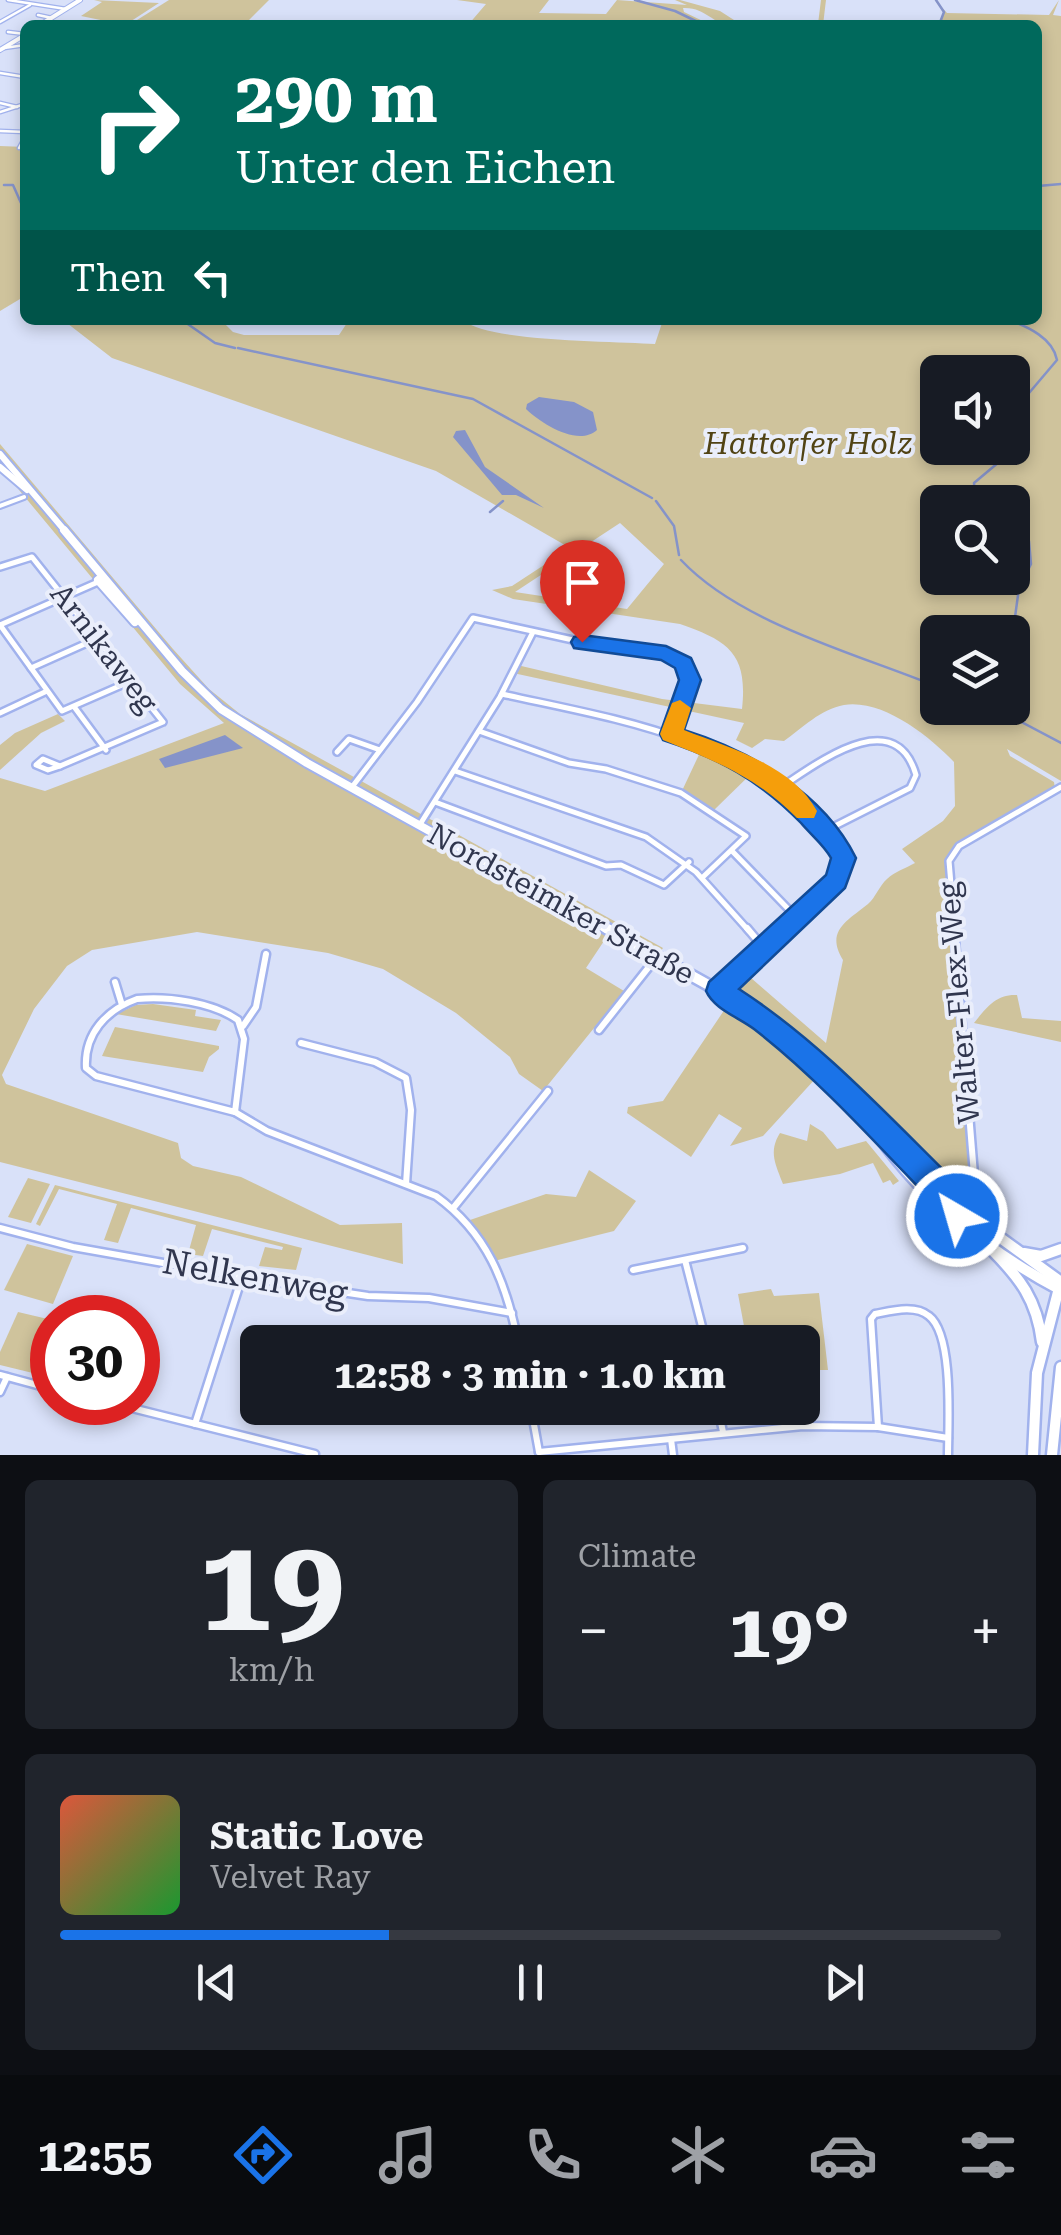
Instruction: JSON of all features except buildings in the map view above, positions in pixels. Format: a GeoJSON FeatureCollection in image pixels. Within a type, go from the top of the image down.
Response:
{"type":"FeatureCollection","features":[{"type":"Feature","properties":{"kind":"street"},"geometry":{"type":"LineString","coordinates":[[8,0],[66,9]]}},
{"type":"Feature","properties":{"kind":"street"},"geometry":{"type":"LineString","coordinates":[[49,20],[80,0]]}},
{"type":"Feature","properties":{"kind":"street"},"geometry":{"type":"LineString","coordinates":[[0,22],[33,4]]}},
{"type":"Feature","properties":{"kind":"street"},"geometry":{"type":"LineString","coordinates":[[0,14],[11,16]]}},
{"type":"Feature","properties":{"kind":"street"},"geometry":{"type":"LineString","coordinates":[[38,15],[52,18]]}},
{"type":"Feature","properties":{"kind":"street"},"geometry":{"type":"LineString","coordinates":[[8,32],[20,33]]}},
{"type":"Feature","properties":{"kind":"street"},"geometry":{"type":"LineString","coordinates":[[14,75],[20,71]]}},
{"type":"Feature","properties":{"kind":"street"},"geometry":{"type":"LineString","coordinates":[[0,73],[20,76]]}},
{"type":"Feature","properties":{"kind":"street"},"geometry":{"type":"LineString","coordinates":[[0,131],[20,136]]}},
{"type":"Feature","properties":{"kind":"street"},"geometry":{"type":"LineString","coordinates":[[1,141],[9,131]]}},
{"type":"Feature","properties":{"kind":"street","name":"Nordsteimker Straße"},"geometry":{"type":"LineString","coordinates":[[1,460],[78,546],[101,580],[208,698],[272,742],[719,991],[794,1045],[978,1234],[1060,1286]]}},
{"type":"Feature","properties":{"kind":"street"},"geometry":{"type":"LineString","coordinates":[[0,506],[24,496]]}},
{"type":"Feature","properties":{"kind":"street","name":"Arnikaweg"},"geometry":{"type":"LineString","coordinates":[[0,567],[32,557],[163,722],[106,750],[75,708]]}},
{"type":"Feature","properties":{"kind":"street"},"geometry":{"type":"LineString","coordinates":[[101,580],[0,624],[62,710],[75,708],[131,681]]}},
{"type":"Feature","properties":{"kind":"street"},"geometry":{"type":"LineString","coordinates":[[352,787],[473,618],[678,659],[690,680],[672,734]]}},
{"type":"Feature","properties":{"kind":"street"},"geometry":{"type":"LineString","coordinates":[[419,826],[502,694],[533,632]]}},
{"type":"Feature","properties":{"kind":"street"},"geometry":{"type":"LineString","coordinates":[[31,668],[97,638]]}},
{"type":"Feature","properties":{"kind":"street"},"geometry":{"type":"LineString","coordinates":[[0,713],[47,691]]}},
{"type":"Feature","properties":{"kind":"street"},"geometry":{"type":"LineString","coordinates":[[502,694],[672,734],[723,752],[781,787],[825,831],[844,858],[842,872],[719,991]]}},
{"type":"Feature","properties":{"kind":"street"},"geometry":{"type":"LineString","coordinates":[[480,731],[569,763],[606,769],[692,798],[746,836],[704,876]]}},
{"type":"Feature","properties":{"kind":"street"},"geometry":{"type":"LineString","coordinates":[[781,787],[865,738],[885,741],[910,760],[916,776],[910,788],[825,831]]}},
{"type":"Feature","properties":{"kind":"street"},"geometry":{"type":"LineString","coordinates":[[337,752],[349,739],[380,750]]}},
{"type":"Feature","properties":{"kind":"street"},"geometry":{"type":"LineString","coordinates":[[60,766],[106,750]]}},
{"type":"Feature","properties":{"kind":"street"},"geometry":{"type":"LineString","coordinates":[[455,771],[646,837],[689,862],[704,876],[763,947]]}},
{"type":"Feature","properties":{"kind":"street","name":"Walter-Flex-Weg"},"geometry":{"type":"LineString","coordinates":[[960,1213],[975,1186],[949,861],[960,846],[1061,787]]}},
{"type":"Feature","properties":{"kind":"street"},"geometry":{"type":"LineString","coordinates":[[435,802],[606,866],[621,865],[664,885],[689,862]]}},
{"type":"Feature","properties":{"kind":"street"},"geometry":{"type":"LineString","coordinates":[[733,852],[796,917]]}},
{"type":"Feature","properties":{"kind":"street"},"geometry":{"type":"LineString","coordinates":[[235,1112],[242,1027],[256,1007],[266,954]]}},
{"type":"Feature","properties":{"kind":"street"},"geometry":{"type":"LineString","coordinates":[[599,1030],[658,956]]}},
{"type":"Feature","properties":{"kind":"street"},"geometry":{"type":"LineString","coordinates":[[114,982],[122,1005]]}},
{"type":"Feature","properties":{"kind":"street"},"geometry":{"type":"LineString","coordinates":[[242,1027],[227,1013],[162,999],[137,999],[122,1005],[99,1024],[89,1039],[84,1057],[86,1068],[96,1076],[235,1112],[267,1131],[406,1184],[454,1207],[482,1238],[506,1283],[514,1325]]}},
{"type":"Feature","properties":{"kind":"street"},"geometry":{"type":"LineString","coordinates":[[300,1043],[375,1062],[406,1078],[411,1110],[406,1184]]}},
{"type":"Feature","properties":{"kind":"street"},"geometry":{"type":"LineString","coordinates":[[454,1207],[548,1091]]}},
{"type":"Feature","properties":{"kind":"street","name":"Nordsteimker Straße"},"geometry":{"type":"LineString","coordinates":[[960,1213],[1060,1286]]}},
{"type":"Feature","properties":{"kind":"street","name":"Nelkenweg"},"geometry":{"type":"LineString","coordinates":[[0,1228],[78,1248],[242,1277],[368,1296],[429,1298],[512,1313]]}},
{"type":"Feature","properties":{"kind":"street"},"geometry":{"type":"LineString","coordinates":[[978,1234],[1015,1270],[1035,1298],[1042,1346]]}},
{"type":"Feature","properties":{"kind":"street"},"geometry":{"type":"LineString","coordinates":[[634,1270],[685,1260],[709,1250],[743,1248]]}},
{"type":"Feature","properties":{"kind":"street"},"geometry":{"type":"LineString","coordinates":[[1014,1250],[1040,1256],[1061,1249]]}},
{"type":"Feature","properties":{"kind":"street"},"geometry":{"type":"LineString","coordinates":[[685,1260],[702,1325]]}},
{"type":"Feature","properties":{"kind":"street"},"geometry":{"type":"LineString","coordinates":[[195,1424],[242,1277]]}},
{"type":"Feature","properties":{"kind":"street"},"geometry":{"type":"LineString","coordinates":[[1033,1455],[1042,1346],[1060,1286]]}},
{"type":"Feature","properties":{"kind":"street"},"geometry":{"type":"LineString","coordinates":[[878,1428],[871,1319],[875,1314],[919,1310],[938,1326],[948,1455]]}},
{"type":"Feature","properties":{"kind":"street"},"geometry":{"type":"LineString","coordinates":[[1052,1455],[1061,1366]]}},
{"type":"Feature","properties":{"kind":"street"},"geometry":{"type":"LineString","coordinates":[[0,1392],[4,1376],[30,1383]]}},
{"type":"Feature","properties":{"kind":"street"},"geometry":{"type":"LineString","coordinates":[[160,1415],[315,1454]]}},
{"type":"Feature","properties":{"kind":"street"},"geometry":{"type":"LineString","coordinates":[[534,1425],[539,1454],[804,1426],[878,1428],[948,1438]]}},
{"type":"Feature","properties":{"kind":"street"},"geometry":{"type":"LineString","coordinates":[[722,1425],[723,1432]]}},
{"type":"Feature","properties":{"kind":"street"},"geometry":{"type":"LineString","coordinates":[[671,1439],[673,1455]]}},
{"type":"Feature","properties":{"kind":"green space"},"geometry":{"type":"Polygon","coordinates":[[[94,0],[159,3],[133,20],[81,16],[102,2],[94,0]]]}},
{"type":"Feature","properties":{"kind":"green space"},"geometry":{"type":"Polygon","coordinates":[[[169,0],[269,0],[249,20],[137,20],[169,0]]]}},
{"type":"Feature","properties":{"kind":"green space"},"geometry":{"type":"Polygon","coordinates":[[[457,0],[549,0],[539,13],[606,14],[617,0],[687,5],[675,0],[680,0],[720,11],[734,20],[716,20],[698,10],[683,8],[701,20],[472,20],[486,4],[457,0]]]}},
{"type":"Feature","properties":{"kind":"green space"},"geometry":{"type":"Polygon","coordinates":[[[821,0],[826,0],[824,20],[818,20],[821,0]]]}},
{"type":"Feature","properties":{"kind":"green space","name":"Hattorfer Holz"},"geometry":{"type":"Polygon","coordinates":[[[935,0],[947,13],[1049,15],[1059,0],[1053,15],[1061,16],[1061,781],[1007,749],[1010,756],[1054,782],[1055,789],[957,845],[946,860],[972,1156],[971,1185],[962,1198],[942,1188],[794,1040],[728,987],[743,971],[826,1043],[843,960],[837,934],[890,877],[915,863],[902,849],[943,821],[955,806],[954,762],[944,752],[904,722],[859,705],[827,710],[784,741],[765,739],[752,748],[736,740],[744,723],[513,673],[517,665],[662,699],[742,709],[738,662],[732,652],[711,637],[680,624],[513,599],[492,590],[512,586],[570,548],[436,471],[112,358],[69,325],[226,325],[244,335],[339,335],[346,325],[472,325],[524,336],[655,344],[661,325],[1042,325],[1042,20],[942,20],[944,13],[935,0]],[[620,523],[515,592],[627,609],[664,564],[620,523]]]}},
{"type":"Feature","properties":{"kind":"green space"},"geometry":{"type":"Polygon","coordinates":[[[0,146],[20,147],[20,299],[0,311],[0,146]]]}},
{"type":"Feature","properties":{"kind":"green space"},"geometry":{"type":"Polygon","coordinates":[[[0,444],[173,649],[209,689],[240,714],[663,948],[652,963],[606,938],[586,968],[624,991],[543,1091],[519,1074],[510,1057],[456,1013],[383,969],[328,953],[197,932],[92,950],[67,966],[34,1009],[2,1075],[6,1084],[178,1143],[181,1158],[193,1166],[241,1177],[340,1225],[402,1223],[403,1264],[0,1162],[0,778],[45,791],[224,723],[180,684],[0,467],[0,444]]]}},
{"type":"Feature","properties":{"kind":"green space"},"geometry":{"type":"Polygon","coordinates":[[[58,714],[65,721],[41,733],[0,770],[0,745],[15,733],[58,714]]]}},
{"type":"Feature","properties":{"kind":"green space"},"geometry":{"type":"Polygon","coordinates":[[[704,744],[756,769],[713,811],[681,793],[704,744]]]}},
{"type":"Feature","properties":{"kind":"green space"},"geometry":{"type":"Polygon","coordinates":[[[1017,995],[1022,1018],[1061,1021],[1061,1042],[974,1023],[997,999],[1017,995]]]}},
{"type":"Feature","properties":{"kind":"green space"},"geometry":{"type":"Polygon","coordinates":[[[136,1005],[196,1010],[195,1016],[221,1020],[216,1031],[116,1014],[136,1005]]]}},
{"type":"Feature","properties":{"kind":"green space"},"geometry":{"type":"Polygon","coordinates":[[[727,1006],[763,1029],[816,1078],[763,1136],[730,1146],[742,1128],[719,1114],[691,1157],[627,1113],[628,1107],[663,1101],[727,1006]]]}},
{"type":"Feature","properties":{"kind":"green space"},"geometry":{"type":"Polygon","coordinates":[[[115,1027],[219,1049],[209,1057],[203,1072],[102,1056],[115,1027]]]}},
{"type":"Feature","properties":{"kind":"green space"},"geometry":{"type":"Polygon","coordinates":[[[810,1124],[837,1149],[866,1141],[899,1181],[893,1185],[890,1180],[883,1183],[873,1163],[840,1174],[783,1184],[774,1158],[776,1140],[780,1133],[807,1141],[810,1124]]]}},
{"type":"Feature","properties":{"kind":"green space"},"geometry":{"type":"Polygon","coordinates":[[[589,1170],[636,1201],[614,1231],[494,1261],[470,1220],[546,1194],[576,1197],[589,1170]]]}},
{"type":"Feature","properties":{"kind":"green space"},"geometry":{"type":"Polygon","coordinates":[[[28,1178],[50,1184],[31,1223],[8,1217],[28,1178]]]}},
{"type":"Feature","properties":{"kind":"green space"},"geometry":{"type":"Polygon","coordinates":[[[55,1185],[302,1248],[296,1270],[259,1266],[265,1247],[283,1247],[212,1229],[203,1256],[188,1254],[196,1225],[131,1208],[118,1243],[104,1240],[117,1204],[59,1189],[40,1226],[36,1224],[55,1185]]]}},
{"type":"Feature","properties":{"kind":"green space"},"geometry":{"type":"Polygon","coordinates":[[[27,1244],[73,1256],[57,1295],[30,1297],[4,1290],[27,1244]]]}},
{"type":"Feature","properties":{"kind":"green space"},"geometry":{"type":"Polygon","coordinates":[[[771,1289],[774,1296],[819,1293],[828,1370],[820,1370],[820,1325],[744,1325],[738,1294],[771,1289]]]}},
{"type":"Feature","properties":{"kind":"green space"},"geometry":{"type":"Polygon","coordinates":[[[18,1312],[30,1315],[30,1372],[0,1365],[0,1352],[18,1312]]]}},
{"type":"Feature","properties":{"kind":"water"},"geometry":{"type":"Polygon","coordinates":[[[539,397],[574,402],[593,412],[597,430],[580,436],[550,427],[526,409],[539,397]]]}},
{"type":"Feature","properties":{"kind":"water"},"geometry":{"type":"Polygon","coordinates":[[[465,430],[485,467],[544,508],[516,495],[502,495],[453,437],[456,431],[465,430]]]}},
{"type":"Feature","properties":{"kind":"water"},"geometry":{"type":"Polygon","coordinates":[[[225,735],[243,748],[165,768],[159,759],[225,735]]]}},
{"type":"Feature","properties":{"kind":"waterway"},"geometry":{"type":"LineString","coordinates":[[635,0],[694,20]]}},
{"type":"Feature","properties":{"kind":"waterway"},"geometry":{"type":"LineString","coordinates":[[936,0],[944,12],[941,20]]}},
{"type":"Feature","properties":{"kind":"waterway"},"geometry":{"type":"LineString","coordinates":[[1042,186],[1061,184]]}},
{"type":"Feature","properties":{"kind":"waterway"},"geometry":{"type":"LineString","coordinates":[[4,185],[13,185],[20,201]]}},
{"type":"Feature","properties":{"kind":"waterway"},"geometry":{"type":"LineString","coordinates":[[189,325],[215,343],[235,348]]}},
{"type":"Feature","properties":{"kind":"waterway"},"geometry":{"type":"LineString","coordinates":[[1020,325],[1045,340],[1057,360],[1030,392]]}},
{"type":"Feature","properties":{"kind":"waterway"},"geometry":{"type":"LineString","coordinates":[[238,348],[473,399],[652,498]]}},
{"type":"Feature","properties":{"kind":"waterway"},"geometry":{"type":"LineString","coordinates":[[974,485],[995,465]]}},
{"type":"Feature","properties":{"kind":"waterway"},"geometry":{"type":"LineString","coordinates":[[490,512],[503,501]]}},
{"type":"Feature","properties":{"kind":"waterway"},"geometry":{"type":"LineString","coordinates":[[656,501],[674,526],[679,555]]}},
{"type":"Feature","properties":{"kind":"waterway"},"geometry":{"type":"LineString","coordinates":[[1030,552],[1030,566]]}},
{"type":"Feature","properties":{"kind":"waterway"},"geometry":{"type":"LineString","coordinates":[[681,560],[706,582],[768,620],[920,680]]}},
{"type":"Feature","properties":{"kind":"waterway"},"geometry":{"type":"LineString","coordinates":[[1015,615],[1018,595]]}},
{"type":"Feature","properties":{"kind":"waterway"},"geometry":{"type":"LineString","coordinates":[[1027,725],[1061,743]]}},
{"type":"Feature","properties":{"kind":"slow traffic"},"geometry":{"type":"LineString","coordinates":[[680,708],[672,734],[716,748],[747,764],[781,787],[805,811]]}},
{"type":"Feature","properties":{"kind":"route"},"geometry":{"type":"LineString","coordinates":[[582,642],[666,654],[684,663],[690,680],[672,734],[716,748],[781,787],[838,847],[844,858],[836,880],[719,991],[762,1019],[823,1072],[962,1210],[957,1216]]}}]}
